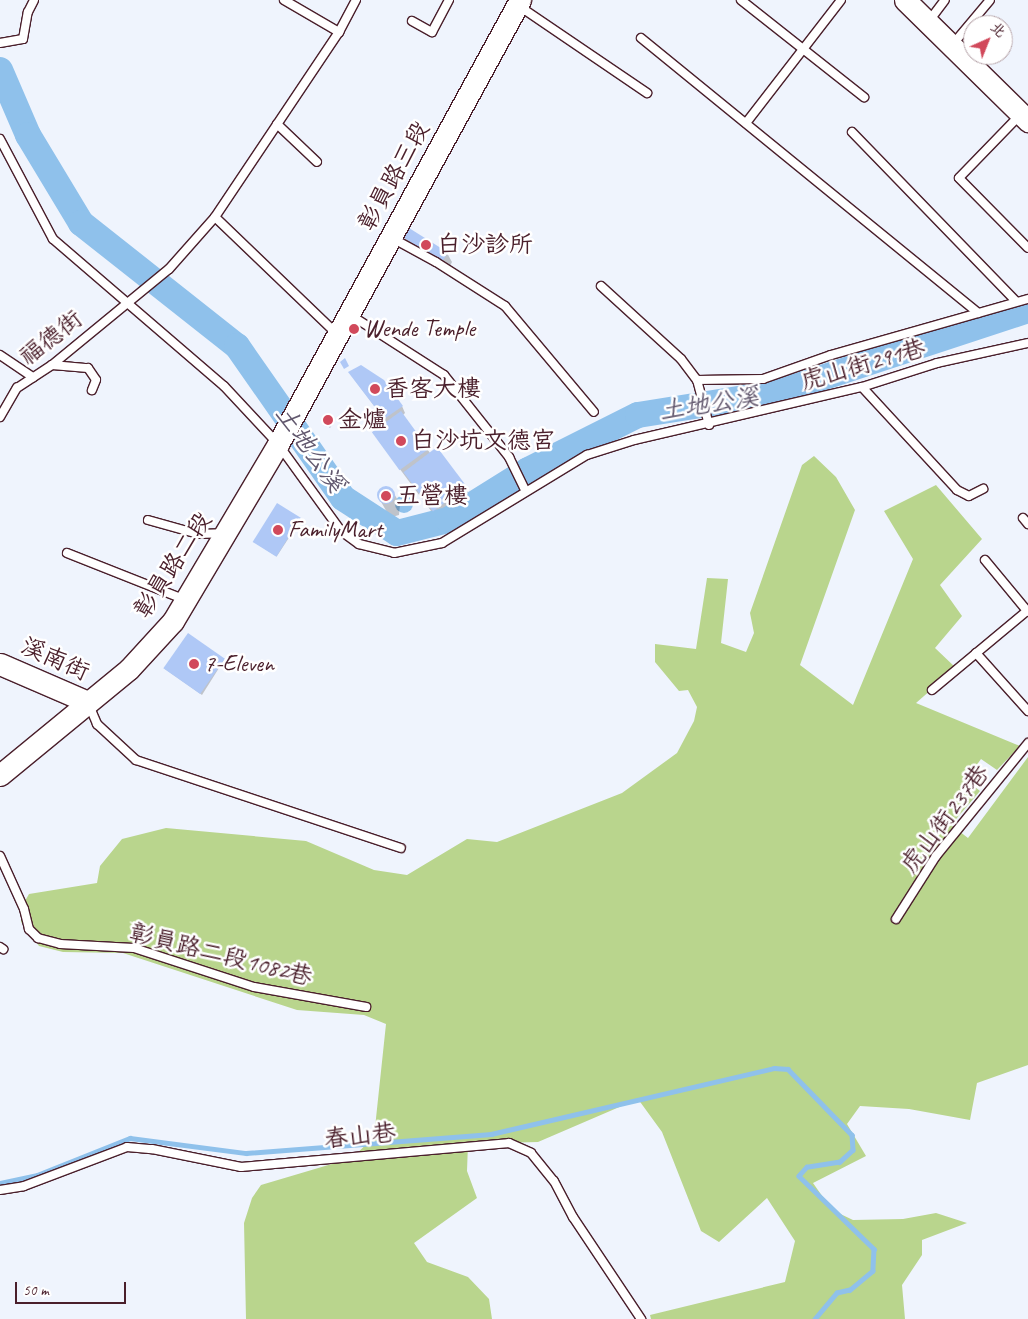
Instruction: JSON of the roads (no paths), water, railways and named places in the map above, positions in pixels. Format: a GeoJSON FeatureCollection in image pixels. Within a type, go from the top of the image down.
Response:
{"type":"FeatureCollection","features":[{"type":"Feature","properties":{"kind":"main road"},"geometry":{"type":"LineString","coordinates":[[905,0],[953,44],[1025,117]]}},
{"type":"Feature","properties":{"kind":"main road","name":"彰員路三段"},"geometry":{"type":"LineString","coordinates":[[314,377],[515,2]]}},
{"type":"Feature","properties":{"kind":"main road","name":"彰員路二段"},"geometry":{"type":"LineString","coordinates":[[0,775],[129,669],[173,621],[314,377]]}},
{"type":"Feature","properties":{"kind":"main road","name":"溪南街"},"geometry":{"type":"LineString","coordinates":[[0,664],[88,702]]}},
{"type":"Feature","properties":{"kind":"lane"},"geometry":{"type":"LineString","coordinates":[[0,44],[24,39],[28,12],[34,0]]}},
{"type":"Feature","properties":{"kind":"lane"},"geometry":{"type":"LineString","coordinates":[[284,0],[339,32]]}},
{"type":"Feature","properties":{"kind":"lane","name":"福德街"},"geometry":{"type":"LineString","coordinates":[[0,417],[17,388],[52,365],[169,269],[215,217],[339,32],[356,0]]}},
{"type":"Feature","properties":{"kind":"lane"},"geometry":{"type":"LineString","coordinates":[[412,21],[432,32],[449,0]]}},
{"type":"Feature","properties":{"kind":"lane"},"geometry":{"type":"LineString","coordinates":[[741,0],[864,97]]}},
{"type":"Feature","properties":{"kind":"lane"},"geometry":{"type":"LineString","coordinates":[[746,123],[841,0]]}},
{"type":"Feature","properties":{"kind":"lane"},"geometry":{"type":"LineString","coordinates":[[929,21],[945,0]]}},
{"type":"Feature","properties":{"kind":"lane"},"geometry":{"type":"LineString","coordinates":[[953,44],[990,0]]}},
{"type":"Feature","properties":{"kind":"lane"},"geometry":{"type":"LineString","coordinates":[[515,2],[647,93]]}},
{"type":"Feature","properties":{"kind":"lane"},"geometry":{"type":"LineString","coordinates":[[641,38],[978,313]]}},
{"type":"Feature","properties":{"kind":"lane"},"geometry":{"type":"LineString","coordinates":[[1025,117],[959,178],[1028,248]]}},
{"type":"Feature","properties":{"kind":"lane"},"geometry":{"type":"LineString","coordinates":[[277,124],[317,162]]}},
{"type":"Feature","properties":{"kind":"lane"},"geometry":{"type":"LineString","coordinates":[[852,132],[1016,301]]}},
{"type":"Feature","properties":{"kind":"lane","name":"虎山街291巷"},"geometry":{"type":"LineString","coordinates":[[0,139],[53,239],[281,437],[341,531],[359,544],[394,553],[442,542],[524,487],[587,456],[634,440],[709,425],[862,387],[937,363],[1028,343]]}},
{"type":"Feature","properties":{"kind":"lane"},"geometry":{"type":"LineString","coordinates":[[215,217],[338,334]]}},
{"type":"Feature","properties":{"kind":"lane"},"geometry":{"type":"LineString","coordinates":[[390,237],[436,262],[505,306],[594,412]]}},
{"type":"Feature","properties":{"kind":"lane"},"geometry":{"type":"LineString","coordinates":[[601,286],[681,359],[697,380],[709,425]]}},
{"type":"Feature","properties":{"kind":"lane"},"geometry":{"type":"LineString","coordinates":[[697,380],[763,379],[831,355],[1028,299]]}},
{"type":"Feature","properties":{"kind":"lane"},"geometry":{"type":"LineString","coordinates":[[348,313],[444,375],[509,458],[524,487]]}},
{"type":"Feature","properties":{"kind":"lane"},"geometry":{"type":"LineString","coordinates":[[0,355],[33,377]]}},
{"type":"Feature","properties":{"kind":"lane"},"geometry":{"type":"LineString","coordinates":[[52,365],[88,368],[96,380],[92,390]]}},
{"type":"Feature","properties":{"kind":"lane"},"geometry":{"type":"LineString","coordinates":[[862,387],[957,490],[969,496],[983,489]]}},
{"type":"Feature","properties":{"kind":"lane"},"geometry":{"type":"LineString","coordinates":[[148,520],[198,534],[226,532]]}},
{"type":"Feature","properties":{"kind":"lane"},"geometry":{"type":"LineString","coordinates":[[67,553],[186,600]]}},
{"type":"Feature","properties":{"kind":"lane"},"geometry":{"type":"LineString","coordinates":[[932,690],[1028,611],[985,560]]}},
{"type":"Feature","properties":{"kind":"lane"},"geometry":{"type":"LineString","coordinates":[[976,653],[1028,711]]}},
{"type":"Feature","properties":{"kind":"lane"},"geometry":{"type":"LineString","coordinates":[[88,702],[97,724],[136,760],[401,848]]}},
{"type":"Feature","properties":{"kind":"lane","name":"虎山街237巷"},"geometry":{"type":"LineString","coordinates":[[896,920],[936,856],[1028,744]]}},
{"type":"Feature","properties":{"kind":"lane","name":"彰員路二段1082巷"},"geometry":{"type":"LineString","coordinates":[[0,856],[24,909],[29,929],[38,938],[60,944],[134,948],[254,987],[366,1007]]}},
{"type":"Feature","properties":{"kind":"lane","name":"春山巷"},"geometry":{"type":"LineString","coordinates":[[0,1190],[24,1186],[127,1148],[152,1149],[241,1167],[509,1143],[531,1153],[554,1181],[573,1217],[640,1319]]}},
{"type":"Feature","properties":{"kind":"water"},"geometry":{"type":"Polygon","coordinates":[[[404,495],[410,498],[413,504],[410,510],[404,513],[398,510],[395,504],[398,498],[404,495]]]}},
{"type":"Feature","properties":{"kind":"waterway","name":"土地公溪"},"geometry":{"type":"LineString","coordinates":[[0,70],[28,135],[81,223],[237,346],[343,498],[397,533],[448,520],[528,470],[638,415],[776,393],[1028,310]]}},
{"type":"Feature","properties":{"kind":"waterway"},"geometry":{"type":"LineString","coordinates":[[0,1183],[37,1175],[130,1138],[246,1153],[491,1134],[774,1068],[788,1069],[852,1135],[853,1150],[840,1162],[807,1167],[799,1176],[874,1249],[873,1271],[850,1290],[837,1293],[815,1319]]}},
{"type":"Feature","properties":{"kind":"place","name":"白沙診所"},"geometry":{"type":"Point","coordinates":[426,245]}},
{"type":"Feature","properties":{"kind":"place","name":"Wende Temple"},"geometry":{"type":"Point","coordinates":[354,329]}},
{"type":"Feature","properties":{"kind":"place","name":"香客大樓"},"geometry":{"type":"Point","coordinates":[375,389]}},
{"type":"Feature","properties":{"kind":"place","name":"金爐"},"geometry":{"type":"Point","coordinates":[328,420]}},
{"type":"Feature","properties":{"kind":"place","name":"白沙坑文德宮"},"geometry":{"type":"Point","coordinates":[401,441]}},
{"type":"Feature","properties":{"kind":"place","name":"五營樓"},"geometry":{"type":"Point","coordinates":[386,496]}},
{"type":"Feature","properties":{"kind":"place","name":"FamilyMart"},"geometry":{"type":"Point","coordinates":[278,530]}},
{"type":"Feature","properties":{"kind":"place","name":"7-Eleven"},"geometry":{"type":"Point","coordinates":[194,664]}}]}
